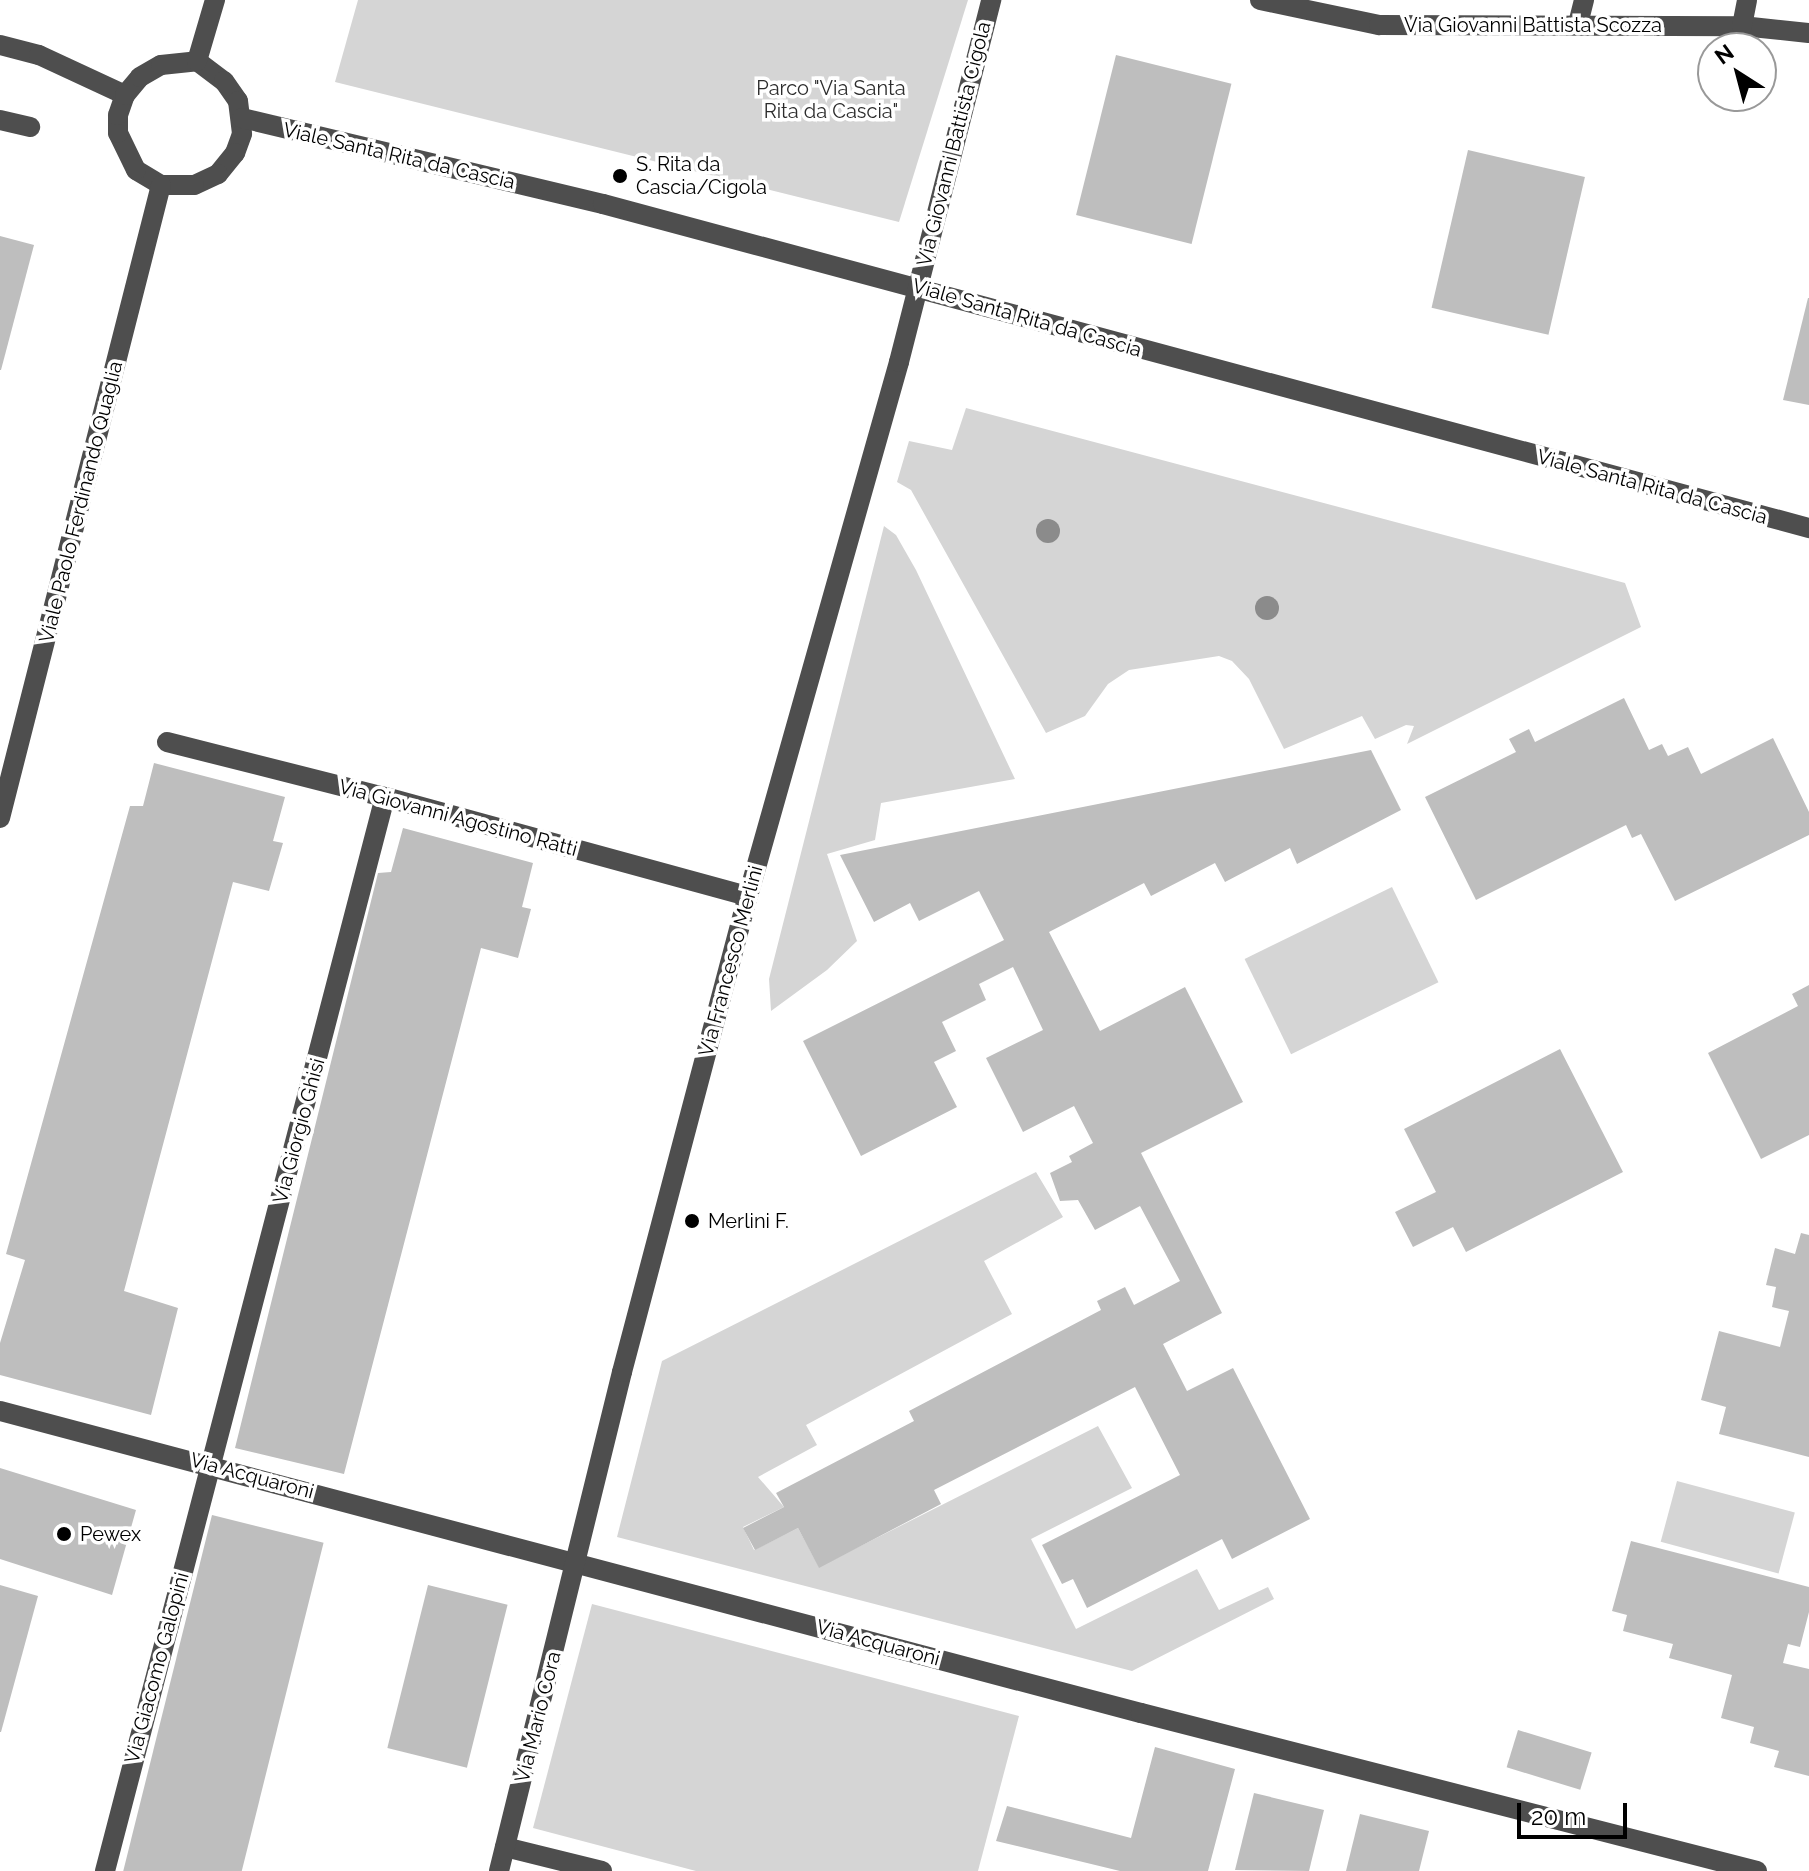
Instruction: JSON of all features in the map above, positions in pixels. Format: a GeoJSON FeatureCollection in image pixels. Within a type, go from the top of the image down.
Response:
{"type":"FeatureCollection","features":[{"type":"Feature","properties":{"kind":"street"},"geometry":{"type":"LineString","coordinates":[[197,61],[215,0]]}},
{"type":"Feature","properties":{"kind":"street","name":"Via Giovanni Battista Cigola"},"geometry":{"type":"LineString","coordinates":[[899,362],[991,0]]}},
{"type":"Feature","properties":{"kind":"street","name":"Via Giovanni Battista Scozza"},"geometry":{"type":"LineString","coordinates":[[1260,0],[1379,25],[1742,26],[1809,33]]}},
{"type":"Feature","properties":{"kind":"street"},"geometry":{"type":"LineString","coordinates":[[1578,24],[1584,0]]}},
{"type":"Feature","properties":{"kind":"street"},"geometry":{"type":"LineString","coordinates":[[1742,26],[1747,0]]}},
{"type":"Feature","properties":{"kind":"street"},"geometry":{"type":"LineString","coordinates":[[0,45],[39,55],[125,95]]}},
{"type":"Feature","properties":{"kind":"street"},"geometry":{"type":"LineString","coordinates":[[197,61],[224,81],[238,101],[242,118],[235,153],[218,174],[194,185],[161,185],[136,170],[118,133],[118,115],[125,95],[140,77],[161,65],[197,61]]}},
{"type":"Feature","properties":{"kind":"street","name":"Viale Santa Rita da Cascia"},"geometry":{"type":"LineString","coordinates":[[242,118],[603,204],[1277,388],[1809,528]]}},
{"type":"Feature","properties":{"kind":"street"},"geometry":{"type":"LineString","coordinates":[[0,120],[30,127]]}},
{"type":"Feature","properties":{"kind":"street","name":"Viale Paolo Ferdinando Quaglia"},"geometry":{"type":"LineString","coordinates":[[0,818],[161,185]]}},
{"type":"Feature","properties":{"kind":"street","name":"Via Francesco Merlini"},"geometry":{"type":"LineString","coordinates":[[577,1563],[622,1372],[748,896],[899,362]]}},
{"type":"Feature","properties":{"kind":"street","name":"Via Giovanni Agostino Ratti"},"geometry":{"type":"LineString","coordinates":[[167,742],[385,797],[748,896]]}},
{"type":"Feature","properties":{"kind":"street","name":"Via Giorgio Ghisi"},"geometry":{"type":"LineString","coordinates":[[210,1465],[385,797]]}},
{"type":"Feature","properties":{"kind":"street","name":"Via Acquaroni"},"geometry":{"type":"LineString","coordinates":[[0,1411],[1757,1871]]}},
{"type":"Feature","properties":{"kind":"street","name":"Via Giacomo Galopini"},"geometry":{"type":"LineString","coordinates":[[105,1871],[210,1465]]}},
{"type":"Feature","properties":{"kind":"street","name":"Via Mario Cora"},"geometry":{"type":"LineString","coordinates":[[499,1871],[577,1563]]}},
{"type":"Feature","properties":{"kind":"street"},"geometry":{"type":"LineString","coordinates":[[505,1847],[602,1871]]}},
{"type":"Feature","properties":{"kind":"green space","name":"Parco \"Via Santa Rita da Cascia\""},"geometry":{"type":"Polygon","coordinates":[[[358,0],[968,0],[899,222],[335,82],[358,0]]]}},
{"type":"Feature","properties":{"kind":"green space"},"geometry":{"type":"Polygon","coordinates":[[[966,408],[1625,583],[1641,627],[1407,744],[1414,726],[1406,725],[1375,739],[1362,716],[1284,749],[1249,679],[1232,661],[1219,656],[1129,670],[1108,684],[1085,716],[1046,733],[911,490],[897,482],[909,441],[952,450],[966,408]]]}},
{"type":"Feature","properties":{"kind":"green space"},"geometry":{"type":"Polygon","coordinates":[[[884,526],[896,535],[916,570],[1015,779],[881,803],[875,840],[827,854],[857,941],[827,970],[771,1011],[769,979],[884,526]]]}},
{"type":"Feature","properties":{"kind":"green space"},"geometry":{"type":"Polygon","coordinates":[[[1392,887],[1438,982],[1291,1054],[1245,959],[1392,887]]]}},
{"type":"Feature","properties":{"kind":"green space"},"geometry":{"type":"Polygon","coordinates":[[[1036,1172],[1063,1217],[984,1261],[1012,1314],[806,1425],[817,1445],[758,1477],[784,1507],[743,1527],[754,1550],[798,1528],[819,1567],[1098,1426],[1132,1488],[1031,1539],[1076,1629],[1197,1569],[1219,1610],[1268,1587],[1274,1599],[1132,1671],[617,1537],[662,1361],[1036,1172]]]}},
{"type":"Feature","properties":{"kind":"green space"},"geometry":{"type":"Polygon","coordinates":[[[1677,1481],[1795,1513],[1779,1573],[1661,1542],[1677,1481]]]}},
{"type":"Feature","properties":{"kind":"green space"},"geometry":{"type":"Polygon","coordinates":[[[592,1604],[1019,1716],[978,1871],[696,1871],[533,1828],[592,1604]]]}},
{"type":"Feature","properties":{"kind":"building"},"geometry":{"type":"Polygon","coordinates":[[[1116,55],[1231,84],[1192,244],[1076,215],[1116,55]]]}},
{"type":"Feature","properties":{"kind":"building"},"geometry":{"type":"Polygon","coordinates":[[[1468,150],[1585,177],[1548,335],[1432,308],[1468,150]]]}},
{"type":"Feature","properties":{"kind":"building"},"geometry":{"type":"Polygon","coordinates":[[[0,236],[34,245],[1,370],[0,370],[0,236]]]}},
{"type":"Feature","properties":{"kind":"building"},"geometry":{"type":"Polygon","coordinates":[[[1809,298],[1809,405],[1783,400],[1809,298]]]}},
{"type":"Feature","properties":{"kind":"building"},"geometry":{"type":"Polygon","coordinates":[[[1624,698],[1649,750],[1662,744],[1668,756],[1688,747],[1701,774],[1773,738],[1809,812],[1809,835],[1675,901],[1641,834],[1632,838],[1626,825],[1476,900],[1425,797],[1516,752],[1509,739],[1529,729],[1535,742],[1624,698]]]}},
{"type":"Feature","properties":{"kind":"building"},"geometry":{"type":"Polygon","coordinates":[[[1371,750],[1401,810],[1297,864],[1290,848],[1225,882],[1215,863],[1151,896],[1144,883],[1049,932],[1100,1031],[1185,987],[1243,1102],[1141,1153],[1222,1313],[1163,1344],[1187,1391],[1233,1368],[1310,1519],[1232,1559],[1222,1539],[1087,1608],[1073,1579],[1062,1584],[1042,1545],[1180,1475],[1135,1387],[934,1490],[941,1504],[819,1568],[798,1528],[755,1550],[743,1528],[784,1507],[776,1493],[914,1421],[909,1411],[1101,1310],[1097,1301],[1125,1287],[1134,1305],[1180,1281],[1140,1206],[1095,1230],[1078,1200],[1060,1201],[1050,1173],[1072,1162],[1069,1156],[1093,1143],[1074,1106],[1023,1132],[986,1058],[1043,1030],[1013,967],[979,984],[986,1000],[942,1022],[956,1051],[934,1062],[957,1107],[861,1156],[803,1041],[1004,940],[979,891],[919,921],[910,903],[874,922],[840,855],[1371,750]]]}},
{"type":"Feature","properties":{"kind":"building"},"geometry":{"type":"Polygon","coordinates":[[[154,763],[285,797],[273,841],[283,843],[269,891],[233,882],[124,1291],[178,1308],[151,1415],[0,1375],[0,1343],[25,1260],[6,1254],[130,806],[143,806],[154,763]]]}},
{"type":"Feature","properties":{"kind":"building"},"geometry":{"type":"Polygon","coordinates":[[[403,828],[533,863],[522,907],[531,909],[518,958],[481,948],[344,1474],[235,1448],[378,873],[391,872],[403,828]]]}},
{"type":"Feature","properties":{"kind":"building"},"geometry":{"type":"Polygon","coordinates":[[[1809,985],[1809,1135],[1761,1159],[1708,1053],[1798,1006],[1792,994],[1809,985]]]}},
{"type":"Feature","properties":{"kind":"building"},"geometry":{"type":"Polygon","coordinates":[[[1560,1049],[1623,1172],[1466,1252],[1453,1227],[1413,1247],[1395,1212],[1436,1192],[1404,1129],[1560,1049]]]}},
{"type":"Feature","properties":{"kind":"building"},"geometry":{"type":"Polygon","coordinates":[[[1801,1233],[1809,1235],[1809,1457],[1719,1434],[1726,1407],[1701,1400],[1719,1331],[1780,1347],[1789,1311],[1772,1307],[1776,1287],[1766,1285],[1775,1248],[1795,1254],[1801,1233]]]}},
{"type":"Feature","properties":{"kind":"building","name":"Pewex"},"geometry":{"type":"Polygon","coordinates":[[[0,1468],[136,1510],[112,1595],[0,1559],[0,1468]]]}},
{"type":"Feature","properties":{"kind":"building"},"geometry":{"type":"Polygon","coordinates":[[[212,1515],[324,1543],[242,1871],[123,1871],[212,1515]]]}},
{"type":"Feature","properties":{"kind":"building"},"geometry":{"type":"Polygon","coordinates":[[[1631,1541],[1809,1587],[1809,1612],[1800,1647],[1788,1644],[1783,1663],[1809,1669],[1809,1776],[1774,1767],[1779,1751],[1750,1743],[1754,1727],[1721,1718],[1732,1675],[1669,1658],[1673,1644],[1623,1631],[1627,1615],[1612,1611],[1631,1541]]]}},
{"type":"Feature","properties":{"kind":"building"},"geometry":{"type":"Polygon","coordinates":[[[0,1585],[38,1596],[1,1732],[0,1732],[0,1585]]]}},
{"type":"Feature","properties":{"kind":"building"},"geometry":{"type":"Polygon","coordinates":[[[428,1585],[508,1605],[467,1768],[387,1748],[428,1585]]]}},
{"type":"Feature","properties":{"kind":"building"},"geometry":{"type":"Polygon","coordinates":[[[1518,1730],[1592,1753],[1580,1790],[1507,1767],[1518,1730]]]}},
{"type":"Feature","properties":{"kind":"building"},"geometry":{"type":"Polygon","coordinates":[[[1155,1747],[1235,1769],[1208,1871],[1120,1871],[996,1841],[1007,1806],[1131,1838],[1155,1747]]]}},
{"type":"Feature","properties":{"kind":"building"},"geometry":{"type":"Polygon","coordinates":[[[1254,1793],[1324,1810],[1309,1871],[1235,1870],[1254,1793]]]}},
{"type":"Feature","properties":{"kind":"building"},"geometry":{"type":"Polygon","coordinates":[[[1360,1814],[1429,1831],[1419,1871],[1346,1871],[1360,1814]]]}},
{"type":"Feature","properties":{"kind":"place","name":"S. Rita da Cascia/Cigola"},"geometry":{"type":"Point","coordinates":[620,176]}},
{"type":"Feature","properties":{"kind":"place","name":"Merlini F."},"geometry":{"type":"Point","coordinates":[692,1221]}},
{"type":"Feature","properties":{"kind":"place","name":"Pewex"},"geometry":{"type":"Point","coordinates":[64,1534]}}]}
